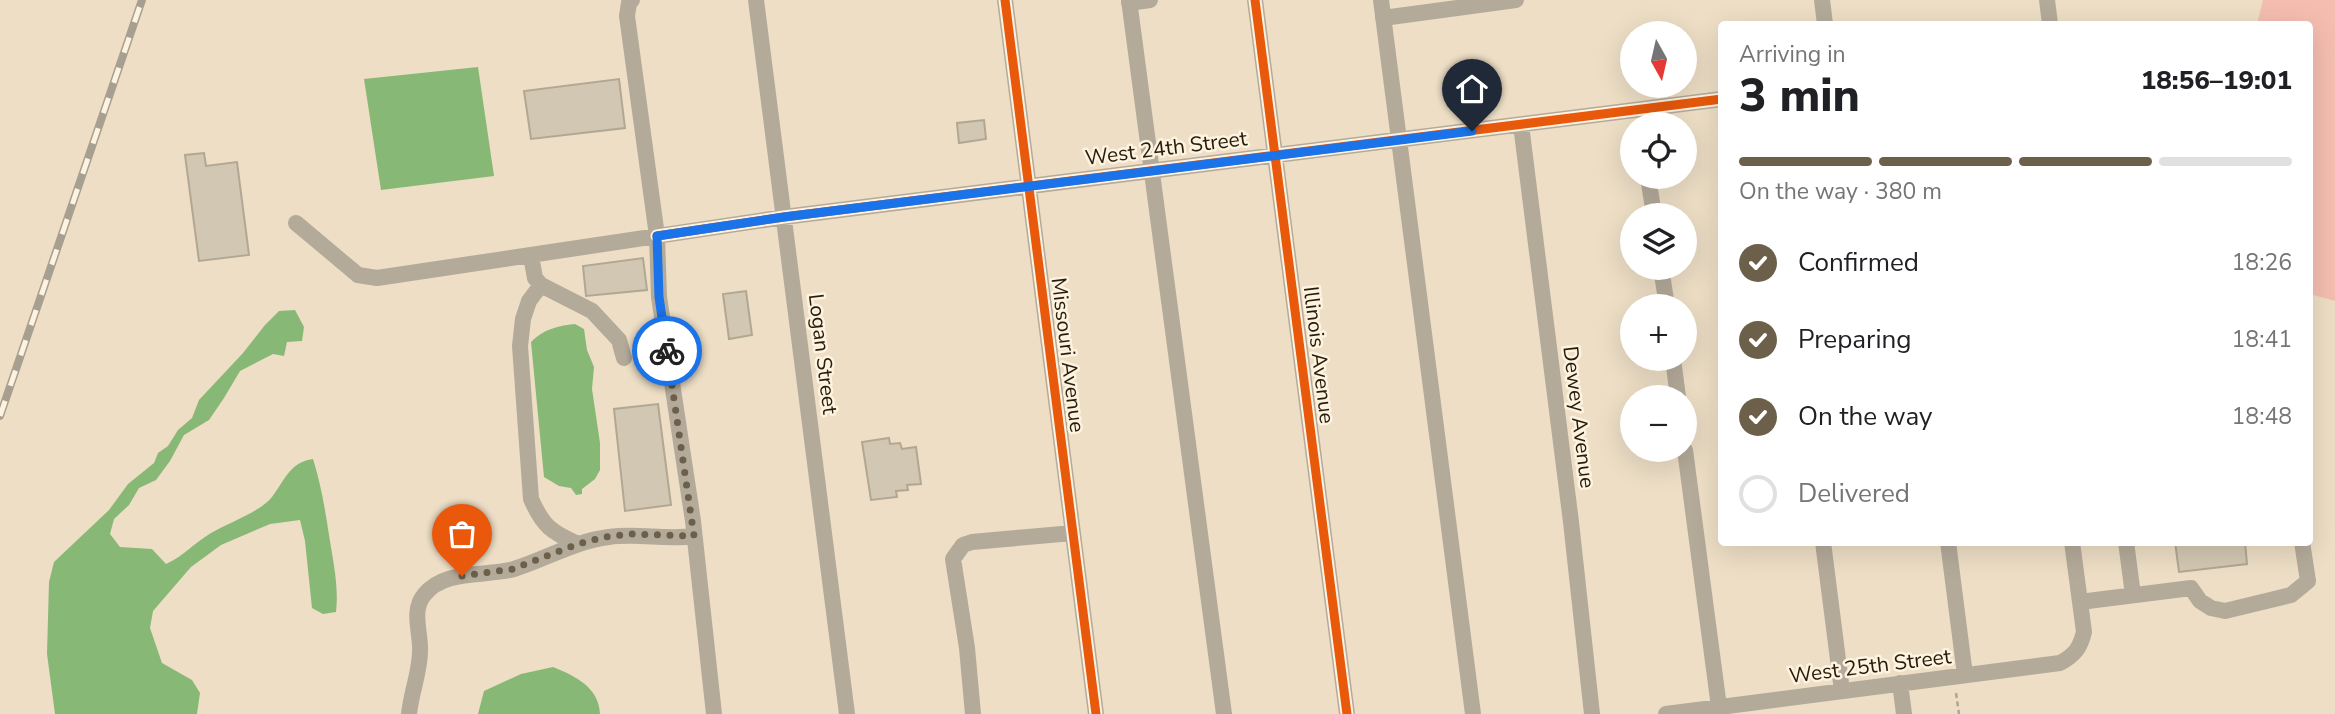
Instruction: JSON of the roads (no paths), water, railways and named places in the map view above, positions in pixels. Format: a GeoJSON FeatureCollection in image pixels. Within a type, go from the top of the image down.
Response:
{"type":"FeatureCollection","features":[{"type":"Feature","properties":{"kind":"street"},"geometry":{"type":"LineString","coordinates":[[632,0],[629,2],[627,16],[657,236],[659,297],[694,536],[714,714]]}},
{"type":"Feature","properties":{"kind":"street","name":"Logan Street"},"geometry":{"type":"LineString","coordinates":[[756,0],[847,714]]}},
{"type":"Feature","properties":{"kind":"street","name":"Missouri Avenue"},"geometry":{"type":"LineString","coordinates":[[1005,0],[1096,714]]}},
{"type":"Feature","properties":{"kind":"street"},"geometry":{"type":"LineString","coordinates":[[1150,0],[1129,1],[1224,714]]}},
{"type":"Feature","properties":{"kind":"street","name":"Illinois Avenue"},"geometry":{"type":"LineString","coordinates":[[1255,0],[1347,714]]}},
{"type":"Feature","properties":{"kind":"street"},"geometry":{"type":"LineString","coordinates":[[1381,0],[1473,714]]}},
{"type":"Feature","properties":{"kind":"street"},"geometry":{"type":"LineString","coordinates":[[1383,18],[1516,0]]}},
{"type":"Feature","properties":{"kind":"street"},"geometry":{"type":"LineString","coordinates":[[1822,0],[1825,21]]}},
{"type":"Feature","properties":{"kind":"street"},"geometry":{"type":"LineString","coordinates":[[2046,0],[2050,21]]}},
{"type":"Feature","properties":{"kind":"street","name":"West 24th Street"},"geometry":{"type":"LineString","coordinates":[[1663,112],[1718,100]]}},
{"type":"Feature","properties":{"kind":"street","name":"West 24th Street"},"geometry":{"type":"LineString","coordinates":[[296,223],[358,275],[377,278],[784,217],[1521,125],[1620,118]]}},
{"type":"Feature","properties":{"kind":"street","name":"Dewey Avenue"},"geometry":{"type":"LineString","coordinates":[[1521,125],[1571,522],[1592,714]]}},
{"type":"Feature","properties":{"kind":"street"},"geometry":{"type":"LineString","coordinates":[[531,256],[535,278],[541,285],[592,311],[619,340],[624,358]]}},
{"type":"Feature","properties":{"kind":"street"},"geometry":{"type":"LineString","coordinates":[[541,285],[529,301],[523,319],[520,346],[531,499],[539,517],[553,533],[578,544]]}},
{"type":"Feature","properties":{"kind":"street"},"geometry":{"type":"LineString","coordinates":[[1687,462],[1719,707]]}},
{"type":"Feature","properties":{"kind":"street"},"geometry":{"type":"LineString","coordinates":[[974,714],[953,559],[963,545],[972,542],[1073,533]]}},
{"type":"Feature","properties":{"kind":"street"},"geometry":{"type":"LineString","coordinates":[[409,714],[410,698],[421,655],[416,613],[423,595],[440,582],[513,569],[578,544],[631,534],[694,536]]}},
{"type":"Feature","properties":{"kind":"street"},"geometry":{"type":"LineString","coordinates":[[1824,546],[1842,691]]}},
{"type":"Feature","properties":{"kind":"street"},"geometry":{"type":"LineString","coordinates":[[1948,546],[1960,676]]}},
{"type":"Feature","properties":{"kind":"street"},"geometry":{"type":"LineString","coordinates":[[2073,546],[2080,602],[2191,588],[2200,601],[2211,608],[2225,611],[2291,595],[2308,581],[2303,546]]}},
{"type":"Feature","properties":{"kind":"street"},"geometry":{"type":"LineString","coordinates":[[2127,546],[2133,595]]}},
{"type":"Feature","properties":{"kind":"street","name":"West 25th Street"},"geometry":{"type":"LineString","coordinates":[[1667,714],[2060,663],[2076,652],[2081,644],[2084,632],[2080,602]]}},
{"type":"Feature","properties":{"kind":"street"},"geometry":{"type":"LineString","coordinates":[[1900,683],[1904,714]]}},
{"type":"Feature","properties":{"kind":"railway"},"geometry":{"type":"LineString","coordinates":[[0,416],[142,0]]}}]}
